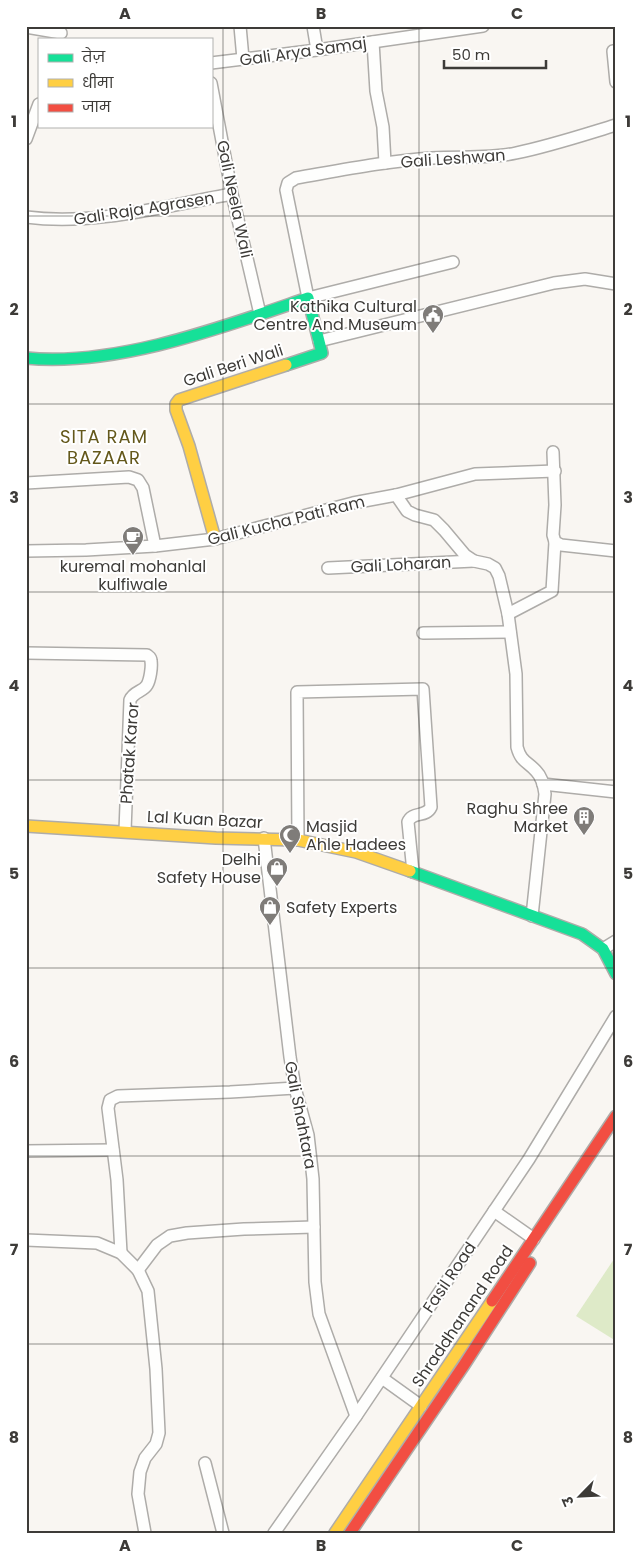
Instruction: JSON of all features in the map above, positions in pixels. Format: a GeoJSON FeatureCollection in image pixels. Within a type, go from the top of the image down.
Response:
{"type":"FeatureCollection","features":[{"type":"Feature","properties":{"kind":"street"},"geometry":{"type":"LineString","coordinates":[[240,26],[243,59]]}},
{"type":"Feature","properties":{"kind":"street"},"geometry":{"type":"LineString","coordinates":[[313,26],[317,50]]}},
{"type":"Feature","properties":{"kind":"street","name":"Gali Arya Samaj"},"geometry":{"type":"LineString","coordinates":[[212,63],[483,26]]}},
{"type":"Feature","properties":{"kind":"street"},"geometry":{"type":"LineString","coordinates":[[26,27],[62,33]]}},
{"type":"Feature","properties":{"kind":"street"},"geometry":{"type":"LineString","coordinates":[[372,42],[375,84],[383,127],[385,163]]}},
{"type":"Feature","properties":{"kind":"street"},"geometry":{"type":"LineString","coordinates":[[612,51],[616,82]]}},
{"type":"Feature","properties":{"kind":"street","name":"Gali Neela Wali"},"geometry":{"type":"LineString","coordinates":[[212,88],[232,194],[260,314]]}},
{"type":"Feature","properties":{"kind":"street"},"geometry":{"type":"LineString","coordinates":[[26,139],[38,107]]}},
{"type":"Feature","properties":{"kind":"street","name":"Gali Leshwan"},"geometry":{"type":"LineString","coordinates":[[308,298],[286,190],[288,183],[296,178],[385,163],[434,158],[515,154],[616,125]]}},
{"type":"Feature","properties":{"kind":"street","name":"Gali Raja Agrasen"},"geometry":{"type":"LineString","coordinates":[[26,217],[74,220],[108,217],[232,194]]}},
{"type":"Feature","properties":{"kind":"street"},"geometry":{"type":"LineString","coordinates":[[26,358],[99,357],[166,342],[308,298],[453,262]]}},
{"type":"Feature","properties":{"kind":"street"},"geometry":{"type":"LineString","coordinates":[[308,298],[320,341],[554,283],[585,278],[616,284]]}},
{"type":"Feature","properties":{"kind":"street","name":"Gali Beri Wali"},"geometry":{"type":"LineString","coordinates":[[215,539],[192,455],[176,410],[176,404],[179,400],[322,353],[320,341]]}},
{"type":"Feature","properties":{"kind":"street"},"geometry":{"type":"LineString","coordinates":[[508,614],[552,591],[555,542],[553,535],[555,471],[553,452]]}},
{"type":"Feature","properties":{"kind":"street","name":"Gali Kucha Pati Ram"},"geometry":{"type":"LineString","coordinates":[[26,551],[155,546],[215,539],[475,474],[555,471]]}},
{"type":"Feature","properties":{"kind":"street"},"geometry":{"type":"LineString","coordinates":[[26,483],[129,477],[138,480],[143,488],[155,546]]}},
{"type":"Feature","properties":{"kind":"street"},"geometry":{"type":"LineString","coordinates":[[396,495],[407,511],[434,520],[466,555],[474,561],[488,564],[495,568],[499,576],[508,614],[516,674],[517,747],[520,757],[537,772],[543,784],[545,794],[532,916]]}},
{"type":"Feature","properties":{"kind":"street"},"geometry":{"type":"LineString","coordinates":[[555,542],[560,545],[616,551]]}},
{"type":"Feature","properties":{"kind":"street","name":"Gali Loharan"},"geometry":{"type":"LineString","coordinates":[[328,568],[474,561]]}},
{"type":"Feature","properties":{"kind":"street"},"geometry":{"type":"LineString","coordinates":[[423,633],[510,632]]}},
{"type":"Feature","properties":{"kind":"street","name":"Phatak Karor"},"geometry":{"type":"LineString","coordinates":[[26,653],[147,655],[150,657],[148,683],[146,687],[132,695],[130,700],[125,831]]}},
{"type":"Feature","properties":{"kind":"street"},"geometry":{"type":"LineString","coordinates":[[298,840],[298,692],[423,689],[430,807],[429,811],[409,818],[413,872]]}},
{"type":"Feature","properties":{"kind":"street"},"geometry":{"type":"LineString","coordinates":[[543,784],[616,792]]}},
{"type":"Feature","properties":{"kind":"street","name":"Lal Kuan Bazar"},"geometry":{"type":"LineString","coordinates":[[26,826],[216,838],[264,838],[317,842],[356,852],[582,934],[603,949],[616,974]]}},
{"type":"Feature","properties":{"kind":"street","name":"Gali Shahtara"},"geometry":{"type":"LineString","coordinates":[[264,838],[295,1088],[308,1135],[313,1179],[315,1282],[319,1314],[356,1416]]}},
{"type":"Feature","properties":{"kind":"street"},"geometry":{"type":"LineString","coordinates":[[603,949],[616,941]]}},
{"type":"Feature","properties":{"kind":"street","name":"Fasil Road"},"geometry":{"type":"LineString","coordinates":[[274,1533],[382,1378],[529,1159],[616,1016]]}},
{"type":"Feature","properties":{"kind":"street"},"geometry":{"type":"LineString","coordinates":[[121,1253],[119,1212],[108,1108],[110,1100],[118,1096],[295,1088]]}},
{"type":"Feature","properties":{"kind":"street","name":"Shraddhanand Road"},"geometry":{"type":"LineString","coordinates":[[335,1533],[616,1116]]}},
{"type":"Feature","properties":{"kind":"street","name":"Shraddhanand Road"},"geometry":{"type":"LineString","coordinates":[[350,1533],[490,1326],[616,1134]]}},
{"type":"Feature","properties":{"kind":"street"},"geometry":{"type":"LineString","coordinates":[[26,1151],[113,1150]]}},
{"type":"Feature","properties":{"kind":"street"},"geometry":{"type":"LineString","coordinates":[[494,1211],[534,1239]]}},
{"type":"Feature","properties":{"kind":"street"},"geometry":{"type":"LineString","coordinates":[[138,1270],[157,1245],[170,1236],[187,1233],[314,1227]]}},
{"type":"Feature","properties":{"kind":"street"},"geometry":{"type":"LineString","coordinates":[[26,1240],[97,1243],[121,1253],[138,1270],[148,1291],[156,1369],[159,1433],[156,1444],[145,1458],[140,1472],[138,1494],[145,1533]]}},
{"type":"Feature","properties":{"kind":"street"},"geometry":{"type":"LineString","coordinates":[[382,1378],[421,1406]]}},
{"type":"Feature","properties":{"kind":"street"},"geometry":{"type":"LineString","coordinates":[[205,1463],[223,1533]]}},
{"type":"Feature","properties":{"kind":"green space"},"geometry":{"type":"Polygon","coordinates":[[[616,1256],[616,1341],[576,1316],[616,1256]]]}},
{"type":"Feature","properties":{"kind":"traffic: fast"},"geometry":{"type":"LineString","coordinates":[[26,358],[96,357],[132,351],[205,332],[308,298],[322,353],[286,365]]}},
{"type":"Feature","properties":{"kind":"traffic: fast"},"geometry":{"type":"LineString","coordinates":[[410,871],[582,934],[603,949],[616,974]]}},
{"type":"Feature","properties":{"kind":"traffic: slow"},"geometry":{"type":"LineString","coordinates":[[215,539],[189,446],[176,410],[176,404],[179,400],[286,365]]}},
{"type":"Feature","properties":{"kind":"traffic: slow"},"geometry":{"type":"LineString","coordinates":[[26,826],[216,838],[298,840],[356,852],[410,871]]}},
{"type":"Feature","properties":{"kind":"traffic: slow"},"geometry":{"type":"LineString","coordinates":[[335,1533],[492,1301]]}},
{"type":"Feature","properties":{"kind":"traffic: jam"},"geometry":{"type":"LineString","coordinates":[[492,1301],[616,1116]]}},
{"type":"Feature","properties":{"kind":"traffic: jam"},"geometry":{"type":"LineString","coordinates":[[350,1533],[464,1365],[530,1263]]}},
{"type":"Feature","properties":{"kind":"place","name":"Kathika Cultural Centre And Museum"},"geometry":{"type":"Point","coordinates":[433,334]}},
{"type":"Feature","properties":{"kind":"place","name":"kuremal mohanlal kulfiwale"},"geometry":{"type":"Point","coordinates":[133,556]}},
{"type":"Feature","properties":{"kind":"place","name":"Raghu Shree Market"},"geometry":{"type":"Point","coordinates":[584,836]}},
{"type":"Feature","properties":{"kind":"place","name":"Masjid Ahle Hadees"},"geometry":{"type":"Point","coordinates":[290,854]}},
{"type":"Feature","properties":{"kind":"place","name":"Delhi Safety House"},"geometry":{"type":"Point","coordinates":[277,887]}},
{"type":"Feature","properties":{"kind":"place","name":"Safety Experts"},"geometry":{"type":"Point","coordinates":[270,926]}},
{"type":"Feature","properties":{"kind":"district","name":"SITA RAM BAZAAR"},"geometry":{"type":"Point","coordinates":[104,447]}}]}
